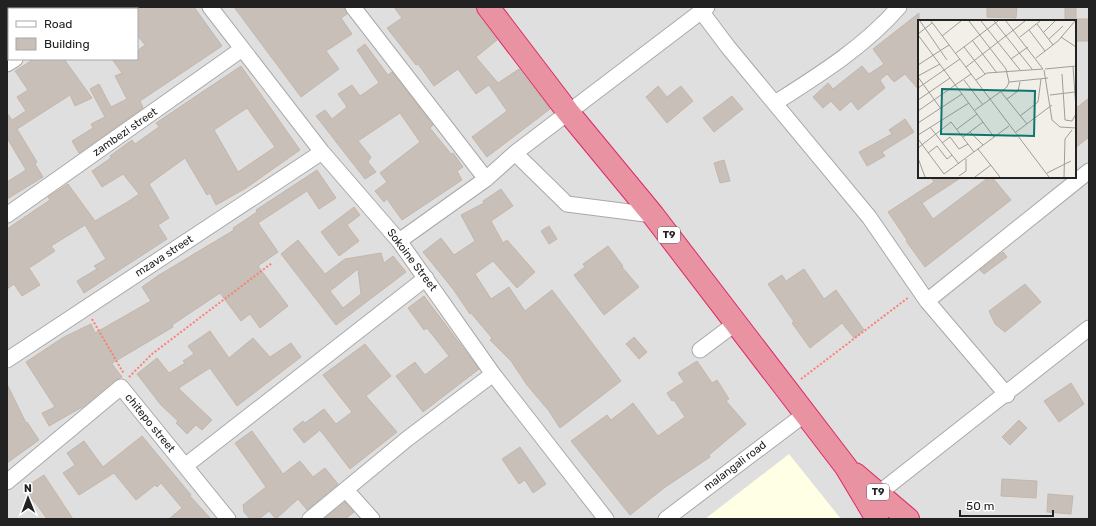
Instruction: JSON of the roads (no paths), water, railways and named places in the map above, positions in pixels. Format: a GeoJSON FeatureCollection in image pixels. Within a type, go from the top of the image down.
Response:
{"type":"FeatureCollection","features":[{"type":"Feature","properties":{"kind":"highway","name":"T9"},"geometry":{"type":"LineString","coordinates":[[488,7],[568,112],[653,215],[846,467],[877,519]]}},
{"type":"Feature","properties":{"kind":"highway","name":"T9"},"geometry":{"type":"LineString","coordinates":[[846,467],[879,493],[899,517]]}},
{"type":"Feature","properties":{"kind":"street","name":"Sokoine Street"},"geometry":{"type":"LineString","coordinates":[[210,7],[322,152],[399,241],[493,374],[606,519]]}},
{"type":"Feature","properties":{"kind":"street"},"geometry":{"type":"LineString","coordinates":[[353,7],[486,179]]}},
{"type":"Feature","properties":{"kind":"street"},"geometry":{"type":"LineString","coordinates":[[775,103],[827,70],[856,48],[889,19],[899,7]]}},
{"type":"Feature","properties":{"kind":"street"},"geometry":{"type":"LineString","coordinates":[[399,241],[486,179],[514,153],[704,9],[775,103],[869,218],[923,295],[1007,395]]}},
{"type":"Feature","properties":{"kind":"street","name":"zambezi street"},"geometry":{"type":"LineString","coordinates":[[7,215],[242,49]]}},
{"type":"Feature","properties":{"kind":"street","name":"mzava street"},"geometry":{"type":"LineString","coordinates":[[7,360],[85,307],[322,152]]}},
{"type":"Feature","properties":{"kind":"street"},"geometry":{"type":"LineString","coordinates":[[514,153],[567,204],[653,215]]}},
{"type":"Feature","properties":{"kind":"street"},"geometry":{"type":"LineString","coordinates":[[923,295],[1089,171]]}},
{"type":"Feature","properties":{"kind":"street"},"geometry":{"type":"LineString","coordinates":[[185,466],[426,278]]}},
{"type":"Feature","properties":{"kind":"street"},"geometry":{"type":"LineString","coordinates":[[700,350],[736,323]]}},
{"type":"Feature","properties":{"kind":"street"},"geometry":{"type":"LineString","coordinates":[[879,493],[1007,395],[1089,328]]}},
{"type":"Feature","properties":{"kind":"street"},"geometry":{"type":"LineString","coordinates":[[310,519],[407,438],[493,374]]}},
{"type":"Feature","properties":{"kind":"street","name":"chitepo street"},"geometry":{"type":"LineString","coordinates":[[7,482],[124,383],[185,466],[228,519]]}},
{"type":"Feature","properties":{"kind":"street","name":"malangali road"},"geometry":{"type":"LineString","coordinates":[[666,519],[805,414]]}},
{"type":"Feature","properties":{"kind":"street"},"geometry":{"type":"LineString","coordinates":[[346,490],[372,519]]}}]}
